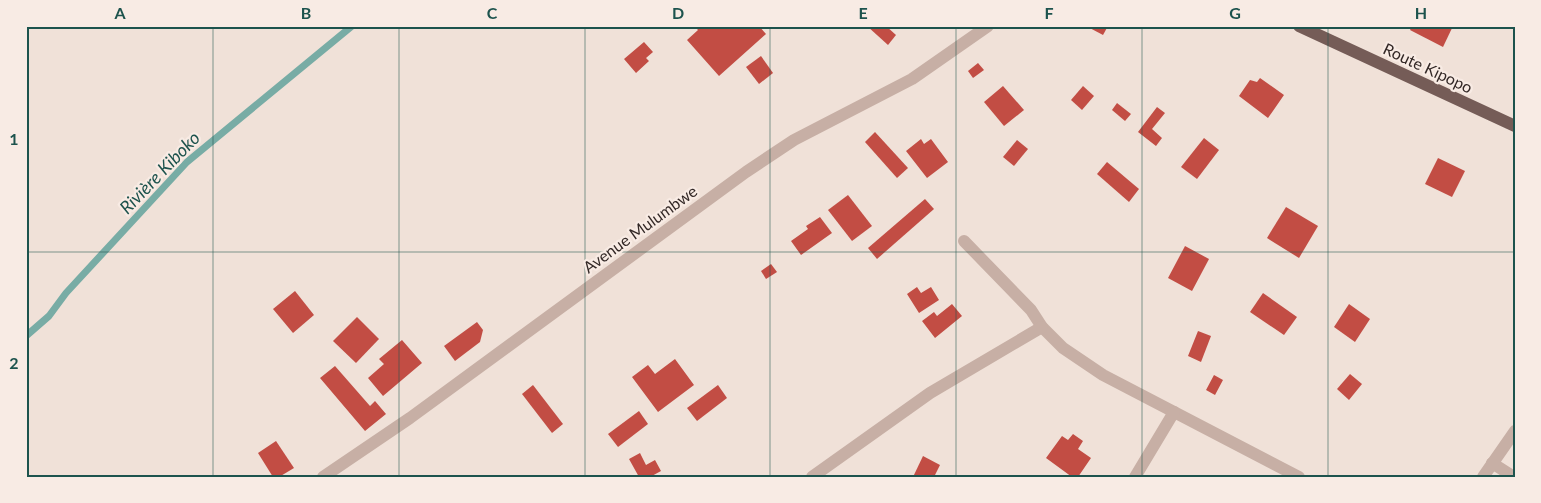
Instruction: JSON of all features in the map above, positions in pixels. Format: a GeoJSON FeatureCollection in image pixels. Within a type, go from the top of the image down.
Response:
{"type":"FeatureCollection","features":[{"type":"Feature","properties":{"kind":"main road","name":"Route Kipopo"},"geometry":{"type":"LineString","coordinates":[[1300,26],[1515,126]]}},
{"type":"Feature","properties":{"kind":"street","name":"Avenue Mulumbwe"},"geometry":{"type":"LineString","coordinates":[[323,477],[410,418],[746,172],[794,140],[912,79],[988,26]]}},
{"type":"Feature","properties":{"kind":"street"},"geometry":{"type":"LineString","coordinates":[[964,241],[1031,310],[1042,327],[1063,348],[1102,375],[1299,477]]}},
{"type":"Feature","properties":{"kind":"street"},"geometry":{"type":"LineString","coordinates":[[812,477],[930,393],[1042,327]]}},
{"type":"Feature","properties":{"kind":"street"},"geometry":{"type":"LineString","coordinates":[[1135,477],[1174,412]]}},
{"type":"Feature","properties":{"kind":"street"},"geometry":{"type":"LineString","coordinates":[[1483,477],[1515,431]]}},
{"type":"Feature","properties":{"kind":"street"},"geometry":{"type":"LineString","coordinates":[[1492,463],[1514,477]]}},
{"type":"Feature","properties":{"kind":"building"},"geometry":{"type":"Polygon","coordinates":[[[694,26],[759,26],[766,34],[719,76],[687,40],[698,30],[694,26]]]}},
{"type":"Feature","properties":{"kind":"building"},"geometry":{"type":"Polygon","coordinates":[[[867,26],[886,26],[896,35],[888,45],[867,26]]]}},
{"type":"Feature","properties":{"kind":"building"},"geometry":{"type":"Polygon","coordinates":[[[1086,26],[1108,26],[1103,35],[1086,26]]]}},
{"type":"Feature","properties":{"kind":"building"},"geometry":{"type":"Polygon","coordinates":[[[1412,26],[1453,26],[1443,47],[1410,30],[1412,26]]]}},
{"type":"Feature","properties":{"kind":"building"},"geometry":{"type":"Polygon","coordinates":[[[644,42],[653,52],[646,58],[649,61],[636,73],[624,59],[644,42]]]}},
{"type":"Feature","properties":{"kind":"building"},"geometry":{"type":"Polygon","coordinates":[[[761,56],[773,73],[759,84],[746,67],[761,56]]]}},
{"type":"Feature","properties":{"kind":"building"},"geometry":{"type":"Polygon","coordinates":[[[978,63],[984,70],[973,78],[968,71],[978,63]]]}},
{"type":"Feature","properties":{"kind":"building"},"geometry":{"type":"Polygon","coordinates":[[[1260,78],[1284,95],[1268,118],[1239,96],[1250,80],[1257,82],[1260,78]]]}},
{"type":"Feature","properties":{"kind":"building"},"geometry":{"type":"Polygon","coordinates":[[[1003,86],[1024,110],[1004,126],[984,102],[1003,86]]]}},
{"type":"Feature","properties":{"kind":"building"},"geometry":{"type":"Polygon","coordinates":[[[1083,86],[1094,96],[1082,110],[1071,100],[1083,86]]]}},
{"type":"Feature","properties":{"kind":"building"},"geometry":{"type":"Polygon","coordinates":[[[1117,103],[1131,114],[1125,121],[1112,110],[1117,103]]]}},
{"type":"Feature","properties":{"kind":"building"},"geometry":{"type":"Polygon","coordinates":[[[1157,107],[1165,113],[1152,129],[1162,138],[1156,146],[1138,132],[1157,107]]]}},
{"type":"Feature","properties":{"kind":"building"},"geometry":{"type":"Polygon","coordinates":[[[875,132],[908,168],[897,178],[865,142],[875,132]]]}},
{"type":"Feature","properties":{"kind":"building"},"geometry":{"type":"Polygon","coordinates":[[[1204,138],[1219,150],[1197,179],[1181,167],[1204,138]]]}},
{"type":"Feature","properties":{"kind":"building"},"geometry":{"type":"Polygon","coordinates":[[[921,139],[924,144],[931,139],[948,162],[927,178],[906,151],[921,139]]]}},
{"type":"Feature","properties":{"kind":"building"},"geometry":{"type":"Polygon","coordinates":[[[1017,140],[1028,149],[1014,166],[1003,157],[1017,140]]]}},
{"type":"Feature","properties":{"kind":"building"},"geometry":{"type":"Polygon","coordinates":[[[1438,158],[1465,171],[1452,197],[1425,184],[1438,158]]]}},
{"type":"Feature","properties":{"kind":"building"},"geometry":{"type":"Polygon","coordinates":[[[1107,162],[1139,189],[1129,202],[1097,174],[1107,162]]]}},
{"type":"Feature","properties":{"kind":"building"},"geometry":{"type":"Polygon","coordinates":[[[848,195],[872,226],[852,241],[828,210],[848,195]]]}},
{"type":"Feature","properties":{"kind":"building"},"geometry":{"type":"Polygon","coordinates":[[[925,199],[934,209],[877,259],[868,248],[925,199]]]}},
{"type":"Feature","properties":{"kind":"building"},"geometry":{"type":"Polygon","coordinates":[[[1286,207],[1318,226],[1299,258],[1267,238],[1286,207]]]}},
{"type":"Feature","properties":{"kind":"building"},"geometry":{"type":"Polygon","coordinates":[[[820,217],[832,233],[801,255],[791,241],[808,229],[806,226],[820,217]]]}},
{"type":"Feature","properties":{"kind":"building"},"geometry":{"type":"Polygon","coordinates":[[[1185,246],[1209,259],[1192,291],[1168,278],[1185,246]]]}},
{"type":"Feature","properties":{"kind":"building"},"geometry":{"type":"Polygon","coordinates":[[[771,264],[777,272],[766,279],[761,271],[771,264]]]}},
{"type":"Feature","properties":{"kind":"building"},"geometry":{"type":"Polygon","coordinates":[[[917,287],[921,293],[931,287],[939,300],[919,313],[907,294],[917,287]]]}},
{"type":"Feature","properties":{"kind":"building"},"geometry":{"type":"Polygon","coordinates":[[[295,291],[314,315],[293,333],[273,309],[295,291]]]}},
{"type":"Feature","properties":{"kind":"building"},"geometry":{"type":"Polygon","coordinates":[[[1263,293],[1297,317],[1284,335],[1250,312],[1263,293]]]}},
{"type":"Feature","properties":{"kind":"building"},"geometry":{"type":"Polygon","coordinates":[[[952,304],[962,316],[935,338],[922,321],[934,312],[937,316],[952,304]]]}},
{"type":"Feature","properties":{"kind":"building"},"geometry":{"type":"Polygon","coordinates":[[[1349,304],[1370,319],[1355,342],[1334,327],[1349,304]]]}},
{"type":"Feature","properties":{"kind":"building"},"geometry":{"type":"Polygon","coordinates":[[[357,317],[379,339],[356,363],[333,341],[357,317]]]}},
{"type":"Feature","properties":{"kind":"building"},"geometry":{"type":"Polygon","coordinates":[[[477,322],[483,330],[480,342],[455,361],[444,346],[477,322]]]}},
{"type":"Feature","properties":{"kind":"building"},"geometry":{"type":"Polygon","coordinates":[[[1198,331],[1211,336],[1201,362],[1188,356],[1198,331]]]}},
{"type":"Feature","properties":{"kind":"building"},"geometry":{"type":"Polygon","coordinates":[[[402,340],[422,363],[383,396],[368,378],[384,364],[379,359],[402,340]]]}},
{"type":"Feature","properties":{"kind":"building"},"geometry":{"type":"Polygon","coordinates":[[[675,359],[694,385],[658,412],[632,377],[648,365],[655,374],[675,359]]]}},
{"type":"Feature","properties":{"kind":"building"},"geometry":{"type":"Polygon","coordinates":[[[335,366],[370,406],[375,401],[386,414],[365,431],[320,378],[335,366]]]}},
{"type":"Feature","properties":{"kind":"building"},"geometry":{"type":"Polygon","coordinates":[[[1350,374],[1362,384],[1349,400],[1337,389],[1350,374]]]}},
{"type":"Feature","properties":{"kind":"building"},"geometry":{"type":"Polygon","coordinates":[[[1214,375],[1223,380],[1215,395],[1206,390],[1214,375]]]}},
{"type":"Feature","properties":{"kind":"building"},"geometry":{"type":"Polygon","coordinates":[[[533,385],[563,424],[552,433],[522,394],[533,385]]]}},
{"type":"Feature","properties":{"kind":"building"},"geometry":{"type":"Polygon","coordinates":[[[718,385],[727,398],[697,421],[687,408],[718,385]]]}},
{"type":"Feature","properties":{"kind":"building"},"geometry":{"type":"Polygon","coordinates":[[[639,411],[648,424],[618,447],[608,434],[639,411]]]}},
{"type":"Feature","properties":{"kind":"building"},"geometry":{"type":"Polygon","coordinates":[[[1073,434],[1083,441],[1078,449],[1091,458],[1078,477],[1072,477],[1046,458],[1062,436],[1068,440],[1073,434]]]}},
{"type":"Feature","properties":{"kind":"building"},"geometry":{"type":"Polygon","coordinates":[[[276,441],[294,468],[279,477],[273,477],[258,453],[276,441]]]}},
{"type":"Feature","properties":{"kind":"building"},"geometry":{"type":"Polygon","coordinates":[[[640,453],[646,465],[655,460],[661,471],[650,477],[639,477],[629,459],[640,453]]]}},
{"type":"Feature","properties":{"kind":"building"},"geometry":{"type":"Polygon","coordinates":[[[923,456],[940,465],[934,477],[913,477],[923,456]]]}},
{"type":"Feature","properties":{"kind":"waterway","name":"Rivière Kiboko"},"geometry":{"type":"LineString","coordinates":[[26,336],[49,316],[66,293],[187,162],[352,26]]}}]}
